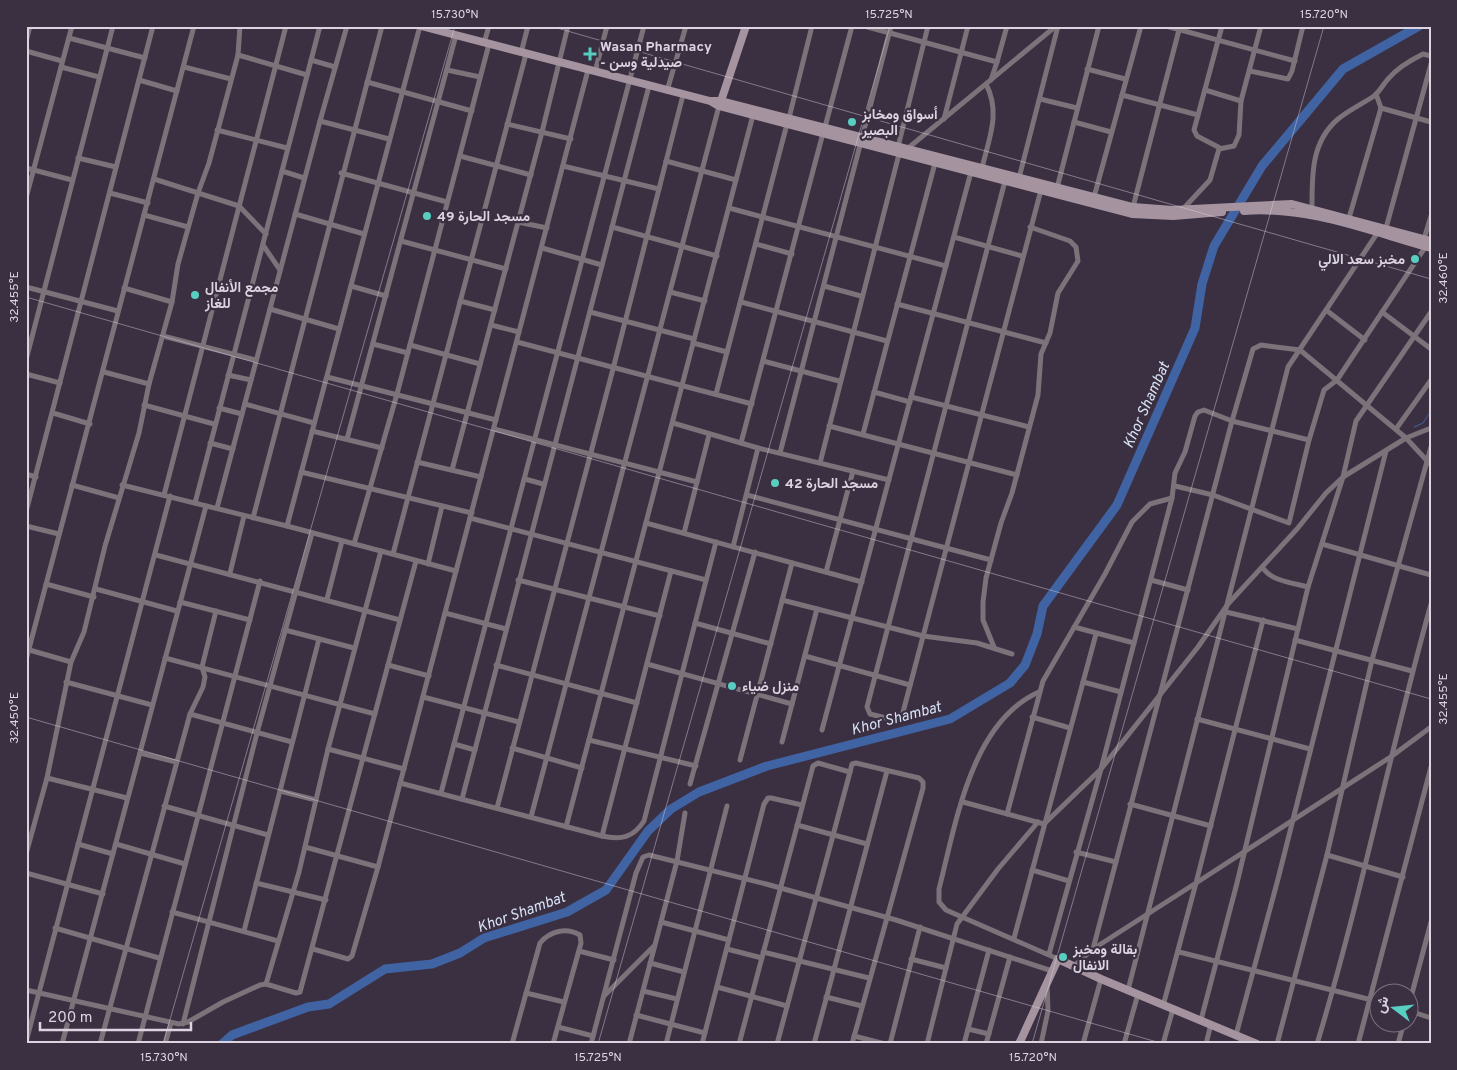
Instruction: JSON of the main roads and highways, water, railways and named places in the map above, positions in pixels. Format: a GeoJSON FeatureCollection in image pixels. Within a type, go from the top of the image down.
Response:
{"type":"FeatureCollection","features":[{"type":"Feature","properties":{"kind":"main road"},"geometry":{"type":"LineString","coordinates":[[420,26],[448,29],[456,35],[486,44],[710,101],[753,115],[788,121]]}},
{"type":"Feature","properties":{"kind":"main road"},"geometry":{"type":"LineString","coordinates":[[720,104],[746,26]]}},
{"type":"Feature","properties":{"kind":"main road"},"geometry":{"type":"LineString","coordinates":[[720,104],[1133,207],[1158,210],[1223,210]]}},
{"type":"Feature","properties":{"kind":"main road"},"geometry":{"type":"LineString","coordinates":[[901,150],[935,163],[1143,215],[1173,216],[1292,204],[1386,228],[1428,243]]}},
{"type":"Feature","properties":{"kind":"main road"},"geometry":{"type":"LineString","coordinates":[[1265,207],[1311,214],[1428,243]]}},
{"type":"Feature","properties":{"kind":"main road"},"geometry":{"type":"LineString","coordinates":[[1019,1044],[1058,959],[1163,1006],[1211,1024],[1247,1042],[1257,1044]]}},
{"type":"Feature","properties":{"kind":"waterway","name":"Khor Shambat"},"geometry":{"type":"LineString","coordinates":[[222,1044],[232,1035],[308,1007],[329,1004],[385,969],[432,964],[460,953],[484,938],[567,912],[606,890],[648,831],[671,809],[699,792],[767,766],[950,719],[1010,683],[1025,665],[1037,634],[1043,606],[1117,505],[1195,328],[1202,284],[1214,246],[1262,166],[1343,69],[1419,26]]}},
{"type":"Feature","properties":{"kind":"waterway"},"geometry":{"type":"LineString","coordinates":[[1414,427],[1423,423],[1431,411]]}},
{"type":"Feature","properties":{"kind":"place","name":"Wasan Pharmacy - صيدلية وسن"},"geometry":{"type":"Point","coordinates":[590,54]}},
{"type":"Feature","properties":{"kind":"place","name":"أسواق ومخابز البصير"},"geometry":{"type":"Point","coordinates":[852,122]}},
{"type":"Feature","properties":{"kind":"place","name":"مسجد الحارة 49"},"geometry":{"type":"Point","coordinates":[427,216]}},
{"type":"Feature","properties":{"kind":"place","name":"مخبز سعد الالي"},"geometry":{"type":"Point","coordinates":[1415,259]}},
{"type":"Feature","properties":{"kind":"place","name":"مجمع الأنفال للغاز"},"geometry":{"type":"Point","coordinates":[195,295]}},
{"type":"Feature","properties":{"kind":"place","name":"مسجد الحارة 42"},"geometry":{"type":"Point","coordinates":[775,483]}},
{"type":"Feature","properties":{"kind":"place","name":"منزل ضياء"},"geometry":{"type":"Point","coordinates":[732,686]}},
{"type":"Feature","properties":{"kind":"place","name":"بقالة ومخبز الانفال"},"geometry":{"type":"Point","coordinates":[1063,957]}}]}
